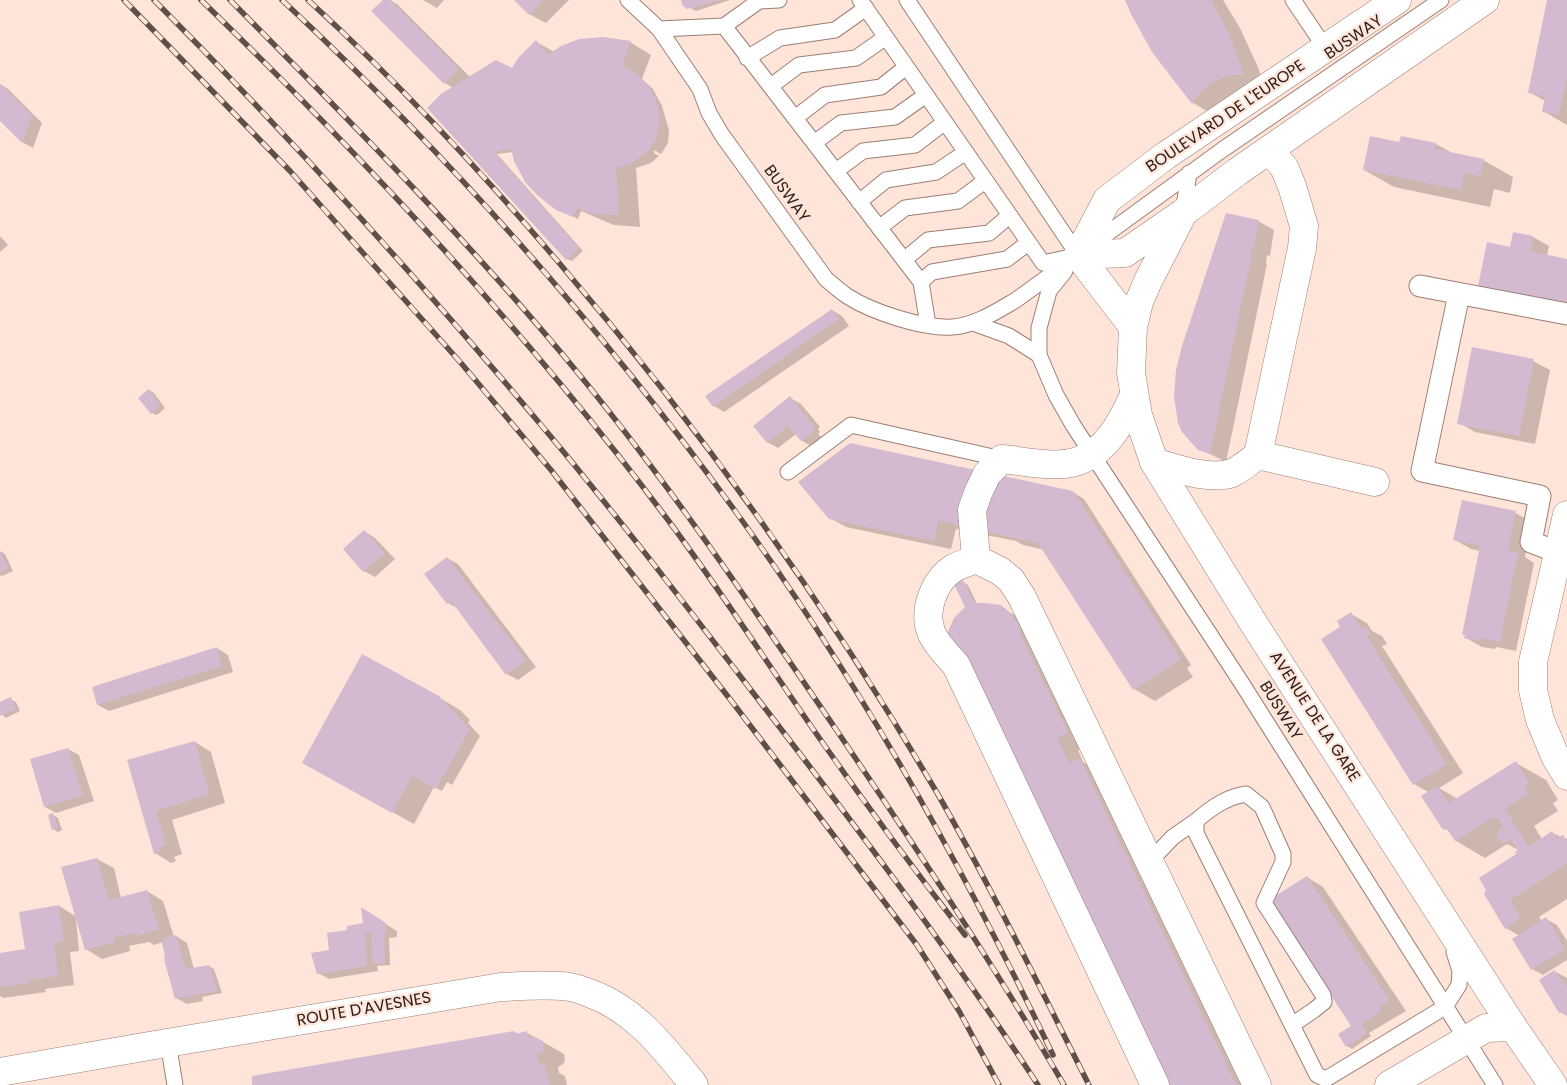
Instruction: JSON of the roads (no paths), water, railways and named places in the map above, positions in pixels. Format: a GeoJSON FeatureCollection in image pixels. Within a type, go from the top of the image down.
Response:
{"type":"FeatureCollection","features":[{"type":"Feature","properties":{"kind":"main road","name":"BOULEVARD DE L'EUROPE"},"geometry":{"type":"LineString","coordinates":[[1078,255],[1107,200],[1165,156],[1397,0]]}},
{"type":"Feature","properties":{"kind":"main road"},"geometry":{"type":"LineString","coordinates":[[1078,255],[1125,253],[1180,220],[1215,187],[1485,0]]}},
{"type":"Feature","properties":{"kind":"main road"},"geometry":{"type":"LineString","coordinates":[[1154,462],[1209,476],[1231,473],[1258,455],[1302,248],[1304,226],[1301,212],[1284,167],[1269,150]]}},
{"type":"Feature","properties":{"kind":"main road","name":"AVENUE DE LA GARE"},"geometry":{"type":"LineString","coordinates":[[1180,220],[1148,281],[1139,302],[1132,327],[1131,373],[1134,395],[1138,414],[1154,462],[1254,624],[1513,1027],[1553,1085]]}},
{"type":"Feature","properties":{"kind":"main road"},"geometry":{"type":"LineString","coordinates":[[1078,255],[1132,327]]}},
{"type":"Feature","properties":{"kind":"main road"},"geometry":{"type":"LineString","coordinates":[[976,559],[972,510],[987,474],[1002,459],[1053,464],[1074,463],[1092,454],[1114,434],[1134,395]]}},
{"type":"Feature","properties":{"kind":"main road"},"geometry":{"type":"LineString","coordinates":[[1258,455],[1375,482]]}},
{"type":"Feature","properties":{"kind":"main road"},"geometry":{"type":"LineString","coordinates":[[1567,515],[1532,662],[1533,690],[1540,720],[1556,758],[1567,776]]}},
{"type":"Feature","properties":{"kind":"main road"},"geometry":{"type":"LineString","coordinates":[[1155,1085],[956,665],[932,634],[928,614],[931,601],[940,582],[954,568],[976,559],[1000,571],[1011,580],[1022,597],[1257,1085]]}},
{"type":"Feature","properties":{"kind":"main road","name":"ROUTE D'AVESNES"},"geometry":{"type":"LineString","coordinates":[[0,1072],[168,1042],[502,987],[546,985],[573,987],[603,998],[634,1018],[658,1042],[694,1085]]}},
{"type":"Feature","properties":{"kind":"main road"},"geometry":{"type":"LineString","coordinates":[[1389,1085],[1486,1028],[1513,1027]]}},
{"type":"Feature","properties":{"kind":"street"},"geometry":{"type":"LineString","coordinates":[[1420,286],[1567,314]]}},
{"type":"Feature","properties":{"kind":"street"},"geometry":{"type":"LineString","coordinates":[[1459,294],[1422,471],[1540,496],[1530,542],[1557,552]]}},
{"type":"Feature","properties":{"kind":"lane","name":"BUSWAY"},"geometry":{"type":"LineString","coordinates":[[628,0],[659,30],[700,89],[709,113],[722,135],[826,279],[847,296],[874,310],[928,325],[953,327],[972,323],[1016,300],[1189,173],[1441,0]]}},
{"type":"Feature","properties":{"kind":"lane"},"geometry":{"type":"LineString","coordinates":[[659,30],[724,26],[759,2],[779,0]]}},
{"type":"Feature","properties":{"kind":"lane"},"geometry":{"type":"LineString","coordinates":[[747,58],[780,38],[835,30],[863,4],[1043,263],[1078,255],[907,0]]}},
{"type":"Feature","properties":{"kind":"lane"},"geometry":{"type":"LineString","coordinates":[[1293,0],[1326,49]]}},
{"type":"Feature","properties":{"kind":"lane"},"geometry":{"type":"LineString","coordinates":[[724,26],[921,282],[928,325]]}},
{"type":"Feature","properties":{"kind":"lane"},"geometry":{"type":"LineString","coordinates":[[770,86],[799,65],[856,58],[886,37]]}},
{"type":"Feature","properties":{"kind":"lane"},"geometry":{"type":"LineString","coordinates":[[795,118],[825,95],[881,87],[906,67]]}},
{"type":"Feature","properties":{"kind":"lane"},"geometry":{"type":"LineString","coordinates":[[814,143],[841,123],[895,117],[926,95]]}},
{"type":"Feature","properties":{"kind":"lane"},"geometry":{"type":"LineString","coordinates":[[836,171],[863,151],[915,145],[944,122]]}},
{"type":"Feature","properties":{"kind":"lane"},"geometry":{"type":"LineString","coordinates":[[859,202],[886,180],[936,172],[966,152]]}},
{"type":"Feature","properties":{"kind":"lane"},"geometry":{"type":"LineString","coordinates":[[1180,220],[1189,173]]}},
{"type":"Feature","properties":{"kind":"lane"},"geometry":{"type":"LineString","coordinates":[[879,228],[905,208],[958,201],[985,181]]}},
{"type":"Feature","properties":{"kind":"lane"},"geometry":{"type":"LineString","coordinates":[[904,260],[928,240],[989,233],[1009,216]]}},
{"type":"Feature","properties":{"kind":"lane"},"geometry":{"type":"LineString","coordinates":[[921,282],[932,272],[1007,259],[1028,243]]}},
{"type":"Feature","properties":{"kind":"lane","name":"BUSWAY"},"geometry":{"type":"LineString","coordinates":[[1078,255],[1049,290],[1039,328],[1039,355],[1056,395],[1092,454],[1246,690],[1495,1085]]}},
{"type":"Feature","properties":{"kind":"lane","name":"BUSWAY"},"geometry":{"type":"LineString","coordinates":[[972,323],[1009,336],[1039,355]]}},
{"type":"Feature","properties":{"kind":"lane"},"geometry":{"type":"LineString","coordinates":[[788,472],[851,425],[1002,459]]}},
{"type":"Feature","properties":{"kind":"lane"},"geometry":{"type":"LineString","coordinates":[[1150,862],[1173,837],[1208,811],[1233,796],[1246,794],[1262,807],[1283,854],[1283,862],[1264,903],[1323,995],[1324,1002],[1292,1025]]}},
{"type":"Feature","properties":{"kind":"lane"},"geometry":{"type":"LineString","coordinates":[[1196,821],[1196,833],[1317,1075],[1327,1082],[1445,1007],[1459,985],[1460,971],[1443,917]]}},
{"type":"Feature","properties":{"kind":"lane"},"geometry":{"type":"LineString","coordinates":[[168,1042],[175,1085]]}},
{"type":"Feature","properties":{"kind":"railway"},"geometry":{"type":"LineString","coordinates":[[124,0],[290,171],[461,363],[551,470],[733,703],[917,945],[959,1011],[999,1085]]}},
{"type":"Feature","properties":{"kind":"railway"},"geometry":{"type":"LineString","coordinates":[[154,0],[257,106],[358,215],[456,325],[577,468],[673,589],[858,830],[932,931],[1038,1085]]}},
{"type":"Feature","properties":{"kind":"railway"},"geometry":{"type":"LineString","coordinates":[[201,0],[325,123],[445,251],[503,316],[615,451],[707,574],[855,789],[965,935]]}},
{"type":"Feature","properties":{"kind":"railway"},"geometry":{"type":"LineString","coordinates":[[230,0],[452,229],[537,324],[612,415],[741,590],[833,725],[980,948],[1064,1085]]}},
{"type":"Feature","properties":{"kind":"railway"},"geometry":{"type":"LineString","coordinates":[[282,0],[404,119],[520,244],[629,373],[733,508],[823,639],[906,774],[982,913],[1053,1055]]}},
{"type":"Feature","properties":{"kind":"railway"},"geometry":{"type":"LineString","coordinates":[[308,0],[406,95],[530,229],[663,390],[760,519],[806,585],[894,721],[936,791],[995,900],[1089,1085]]}}]}
